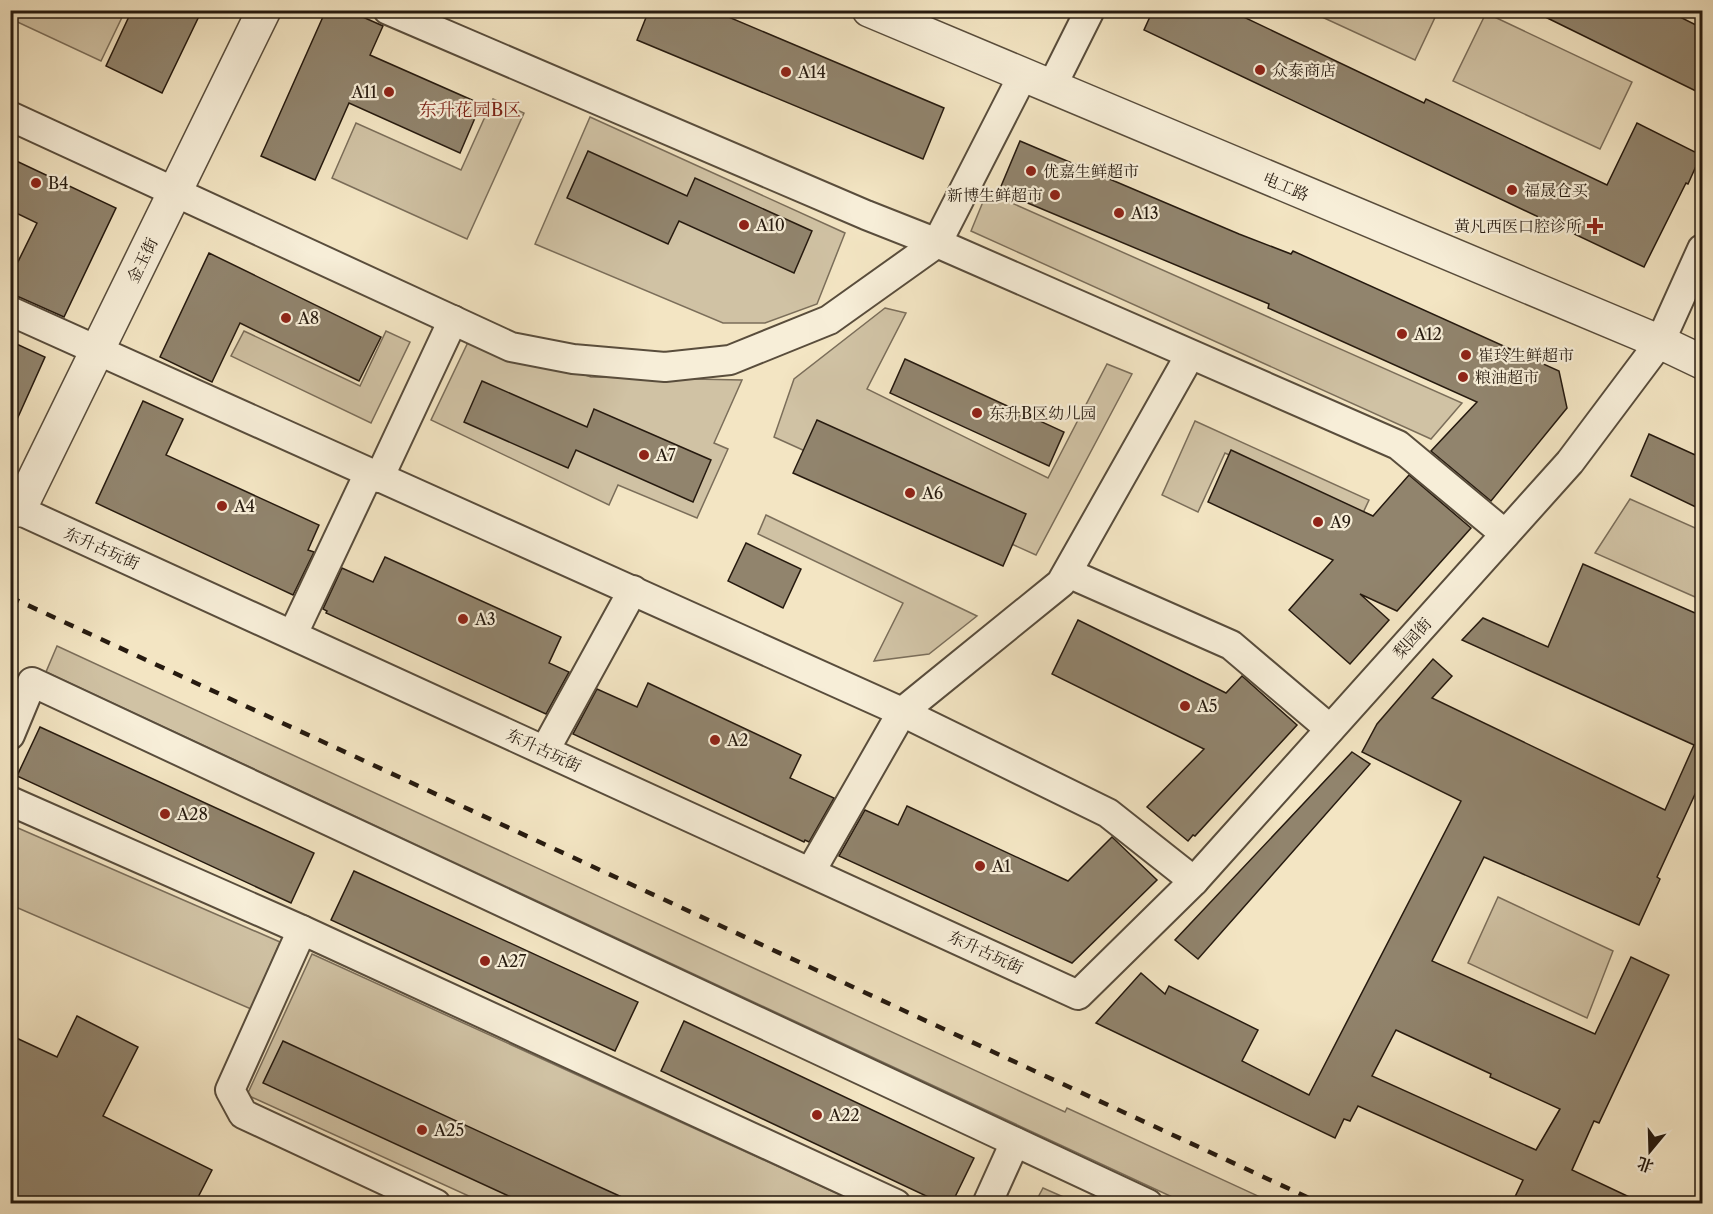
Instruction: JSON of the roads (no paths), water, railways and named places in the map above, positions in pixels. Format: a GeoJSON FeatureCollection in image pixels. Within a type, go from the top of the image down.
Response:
{"type":"FeatureCollection","features":[{"type":"Feature","properties":{"kind":"street","name":"金玉街"},"geometry":{"type":"LineString","coordinates":[[15,508],[98,350],[264,10]]}},
{"type":"Feature","properties":{"kind":"street"},"geometry":{"type":"LineString","coordinates":[[388,10],[866,215],[937,243],[1190,356],[1398,445],[1505,534]]}},
{"type":"Feature","properties":{"kind":"street","name":"电工路"},"geometry":{"type":"LineString","coordinates":[[869,10],[1660,342],[1702,362]]}},
{"type":"Feature","properties":{"kind":"street"},"geometry":{"type":"LineString","coordinates":[[10,116],[511,346],[573,359],[665,367],[730,360],[829,320],[937,243],[1037,82],[1090,10]]}},
{"type":"Feature","properties":{"kind":"street","name":"梨园街"},"geometry":{"type":"LineString","coordinates":[[1078,995],[1194,881],[1570,462],[1660,342],[1702,249]]}},
{"type":"Feature","properties":{"kind":"street"},"geometry":{"type":"LineString","coordinates":[[10,311],[902,712],[1108,813],[1194,881]]}},
{"type":"Feature","properties":{"kind":"street"},"geometry":{"type":"LineString","coordinates":[[293,634],[453,320]]}},
{"type":"Feature","properties":{"kind":"street"},"geometry":{"type":"LineString","coordinates":[[811,871],[902,712],[1062,584],[1190,356]]}},
{"type":"Feature","properties":{"kind":"street","name":"东升古玩街"},"geometry":{"type":"LineString","coordinates":[[15,508],[1078,995]]}},
{"type":"Feature","properties":{"kind":"street"},"geometry":{"type":"LineString","coordinates":[[1068,573],[1231,645],[1330,729]]}},
{"type":"Feature","properties":{"kind":"street"},"geometry":{"type":"LineString","coordinates":[[545,750],[633,590]]}},
{"type":"Feature","properties":{"kind":"street"},"geometry":{"type":"LineString","coordinates":[[10,735],[32,682],[1148,1203]]}},
{"type":"Feature","properties":{"kind":"street"},"geometry":{"type":"LineString","coordinates":[[10,801],[302,930],[896,1203]]}},
{"type":"Feature","properties":{"kind":"street"},"geometry":{"type":"LineString","coordinates":[[302,930],[230,1090],[243,1114],[436,1203]]}},
{"type":"Feature","properties":{"kind":"street"},"geometry":{"type":"LineString","coordinates":[[987,1203],[1015,1142]]}},
{"type":"Feature","properties":{"kind":"railway"},"geometry":{"type":"LineString","coordinates":[[10,597],[1322,1204]]}},
{"type":"Feature","properties":{"kind":"place","name":"众泰商店"},"geometry":{"type":"Point","coordinates":[1260,70]}},
{"type":"Feature","properties":{"kind":"place","name":"A14"},"geometry":{"type":"Point","coordinates":[786,72]}},
{"type":"Feature","properties":{"kind":"place","name":"A11"},"geometry":{"type":"Point","coordinates":[389,92]}},
{"type":"Feature","properties":{"kind":"place","name":"优嘉生鲜超市"},"geometry":{"type":"Point","coordinates":[1031,171]}},
{"type":"Feature","properties":{"kind":"place","name":"B4"},"geometry":{"type":"Point","coordinates":[36,183]}},
{"type":"Feature","properties":{"kind":"place","name":"福晟仓买"},"geometry":{"type":"Point","coordinates":[1512,190]}},
{"type":"Feature","properties":{"kind":"place","name":"新博生鲜超市"},"geometry":{"type":"Point","coordinates":[1055,195]}},
{"type":"Feature","properties":{"kind":"place","name":"A13"},"geometry":{"type":"Point","coordinates":[1119,213]}},
{"type":"Feature","properties":{"kind":"place","name":"A10"},"geometry":{"type":"Point","coordinates":[744,225]}},
{"type":"Feature","properties":{"kind":"place","name":"黄凡西医口腔诊所"},"geometry":{"type":"Point","coordinates":[1595,226]}},
{"type":"Feature","properties":{"kind":"place","name":"A8"},"geometry":{"type":"Point","coordinates":[286,318]}},
{"type":"Feature","properties":{"kind":"place","name":"A12"},"geometry":{"type":"Point","coordinates":[1402,334]}},
{"type":"Feature","properties":{"kind":"place","name":"崔玲生鲜超市"},"geometry":{"type":"Point","coordinates":[1466,355]}},
{"type":"Feature","properties":{"kind":"place","name":"粮油超市"},"geometry":{"type":"Point","coordinates":[1463,377]}},
{"type":"Feature","properties":{"kind":"place","name":"东升B区幼儿园"},"geometry":{"type":"Point","coordinates":[977,413]}},
{"type":"Feature","properties":{"kind":"place","name":"A7"},"geometry":{"type":"Point","coordinates":[644,455]}},
{"type":"Feature","properties":{"kind":"place","name":"A6"},"geometry":{"type":"Point","coordinates":[910,493]}},
{"type":"Feature","properties":{"kind":"place","name":"A4"},"geometry":{"type":"Point","coordinates":[222,506]}},
{"type":"Feature","properties":{"kind":"place","name":"A9"},"geometry":{"type":"Point","coordinates":[1318,522]}},
{"type":"Feature","properties":{"kind":"place","name":"A3"},"geometry":{"type":"Point","coordinates":[463,619]}},
{"type":"Feature","properties":{"kind":"place","name":"A5"},"geometry":{"type":"Point","coordinates":[1185,706]}},
{"type":"Feature","properties":{"kind":"place","name":"A2"},"geometry":{"type":"Point","coordinates":[715,740]}},
{"type":"Feature","properties":{"kind":"place","name":"A28"},"geometry":{"type":"Point","coordinates":[165,814]}},
{"type":"Feature","properties":{"kind":"place","name":"A1"},"geometry":{"type":"Point","coordinates":[980,866]}},
{"type":"Feature","properties":{"kind":"place","name":"A27"},"geometry":{"type":"Point","coordinates":[485,961]}},
{"type":"Feature","properties":{"kind":"place","name":"A22"},"geometry":{"type":"Point","coordinates":[817,1115]}},
{"type":"Feature","properties":{"kind":"place","name":"A25"},"geometry":{"type":"Point","coordinates":[422,1130]}},
{"type":"Feature","properties":{"kind":"district","name":"东升花园B区"},"geometry":{"type":"Point","coordinates":[470,110]}}]}
